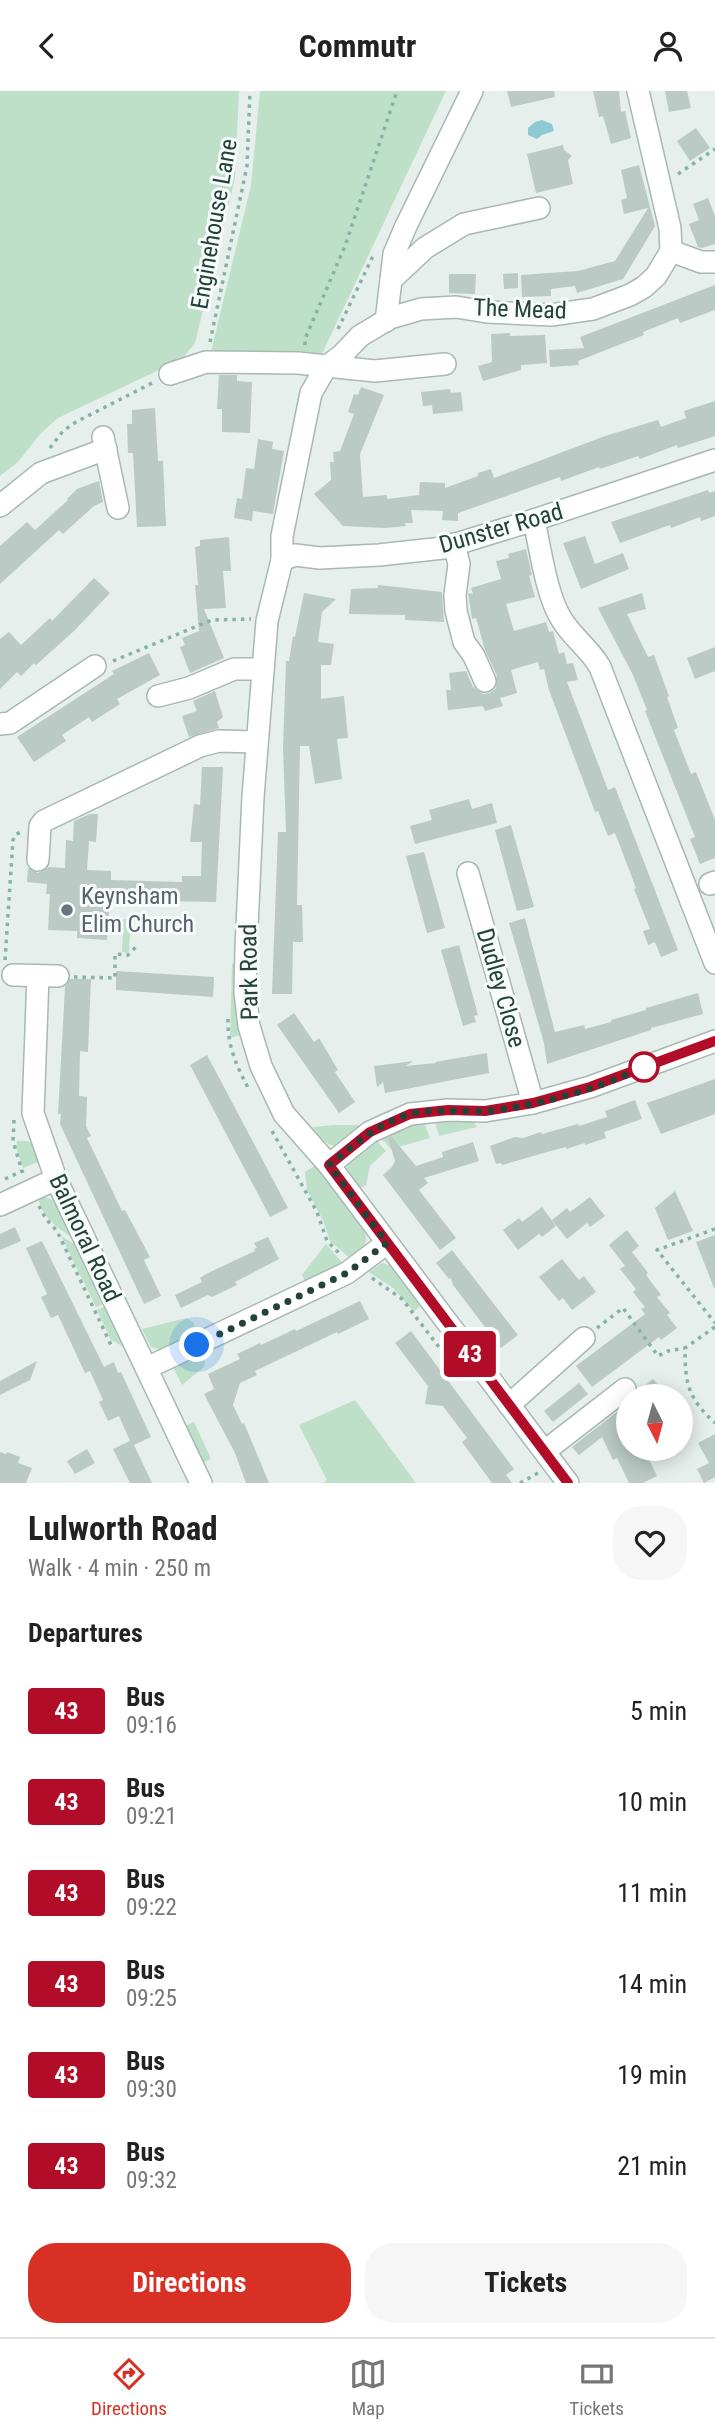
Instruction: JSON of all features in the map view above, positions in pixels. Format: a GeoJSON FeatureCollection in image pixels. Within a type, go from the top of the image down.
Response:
{"type":"FeatureCollection","features":[{"type":"Feature","properties":{"kind":"street"},"geometry":{"type":"LineString","coordinates":[[386,321],[394,254],[472,91]]}},
{"type":"Feature","properties":{"kind":"street"},"geometry":{"type":"LineString","coordinates":[[638,91],[670,228],[671,251],[701,262],[715,262]]}},
{"type":"Feature","properties":{"kind":"street"},"geometry":{"type":"LineString","coordinates":[[391,280],[425,248],[464,224],[539,208]]}},
{"type":"Feature","properties":{"kind":"street","name":"The Mead"},"geometry":{"type":"LineString","coordinates":[[317,366],[342,355],[360,336],[386,321],[421,309],[456,307],[487,312],[551,315],[593,309],[644,287],[656,276],[671,251]]}},
{"type":"Feature","properties":{"kind":"street"},"geometry":{"type":"LineString","coordinates":[[170,374],[206,362],[375,371],[445,363]]}},
{"type":"Feature","properties":{"kind":"street","name":"Park Road"},"geometry":{"type":"LineString","coordinates":[[317,366],[282,536],[282,560],[267,621],[256,743],[245,981],[249,1026],[261,1066],[284,1114],[329,1165],[568,1483]]}},
{"type":"Feature","properties":{"kind":"street"},"geometry":{"type":"LineString","coordinates":[[0,506],[41,473],[104,442],[118,507]]}},
{"type":"Feature","properties":{"kind":"street","name":"Dunster Road"},"geometry":{"type":"LineString","coordinates":[[282,560],[295,555],[320,558],[379,555],[454,544],[715,460]]}},
{"type":"Feature","properties":{"kind":"street"},"geometry":{"type":"LineString","coordinates":[[534,520],[554,604],[561,619],[592,653],[600,667],[715,963]]}},
{"type":"Feature","properties":{"kind":"street"},"geometry":{"type":"LineString","coordinates":[[454,544],[459,564],[456,611],[464,642],[474,656],[485,681]]}},
{"type":"Feature","properties":{"kind":"street"},"geometry":{"type":"LineString","coordinates":[[0,725],[10,723],[95,667]]}},
{"type":"Feature","properties":{"kind":"street"},"geometry":{"type":"LineString","coordinates":[[158,696],[189,688],[234,670],[263,669]]}},
{"type":"Feature","properties":{"kind":"street"},"geometry":{"type":"LineString","coordinates":[[38,860],[40,826],[44,821],[200,746],[219,741],[256,743]]}},
{"type":"Feature","properties":{"kind":"street","name":"Dudley Close"},"geometry":{"type":"LineString","coordinates":[[468,873],[533,1103]]}},
{"type":"Feature","properties":{"kind":"street"},"geometry":{"type":"LineString","coordinates":[[13,975],[48,976]]}},
{"type":"Feature","properties":{"kind":"street","name":"Balmoral Road"},"geometry":{"type":"LineString","coordinates":[[48,976],[33,1113],[56,1179],[201,1483]]}},
{"type":"Feature","properties":{"kind":"street"},"geometry":{"type":"LineString","coordinates":[[329,1165],[370,1132],[410,1114],[448,1110],[485,1111],[533,1103],[590,1087],[715,1041]]}},
{"type":"Feature","properties":{"kind":"street"},"geometry":{"type":"LineString","coordinates":[[0,1205],[56,1179]]}},
{"type":"Feature","properties":{"kind":"street"},"geometry":{"type":"LineString","coordinates":[[147,1369],[347,1273],[387,1243]]}},
{"type":"Feature","properties":{"kind":"street"},"geometry":{"type":"LineString","coordinates":[[509,1405],[584,1338]]}},
{"type":"Feature","properties":{"kind":"street"},"geometry":{"type":"LineString","coordinates":[[545,1451],[616,1396]]}},
{"type":"Feature","properties":{"kind":"path","name":"Enginehouse Lane"},"geometry":{"type":"LineString","coordinates":[[206,362],[247,166],[250,91]]}},
{"type":"Feature","properties":{"kind":"path"},"geometry":{"type":"LineString","coordinates":[[317,366],[305,339],[345,246],[397,91]]}},
{"type":"Feature","properties":{"kind":"path"},"geometry":{"type":"LineString","coordinates":[[662,191],[680,172],[715,149]]}},
{"type":"Feature","properties":{"kind":"path"},"geometry":{"type":"LineString","coordinates":[[41,473],[49,450],[63,431],[170,374]]}},
{"type":"Feature","properties":{"kind":"path"},"geometry":{"type":"LineString","coordinates":[[95,667],[212,620],[267,621]]}},
{"type":"Feature","properties":{"kind":"path"},"geometry":{"type":"LineString","coordinates":[[48,976],[114,978],[115,954],[128,955],[136,947]]}},
{"type":"Feature","properties":{"kind":"path"},"geometry":{"type":"LineString","coordinates":[[0,1182],[22,1171]]}},
{"type":"Feature","properties":{"kind":"path"},"geometry":{"type":"LineString","coordinates":[[584,1338],[622,1308],[658,1356],[685,1348],[715,1325],[657,1250],[715,1229]]}},
{"type":"Feature","properties":{"kind":"path"},"geometry":{"type":"LineString","coordinates":[[685,1348],[685,1379],[698,1408],[715,1423]]}},
{"type":"Feature","properties":{"kind":"green space"},"geometry":{"type":"Polygon","coordinates":[[[0,91],[239,91],[235,178],[195,343],[182,359],[58,418],[40,434],[18,462],[0,476],[0,91]]]}},
{"type":"Feature","properties":{"kind":"green space"},"geometry":{"type":"Polygon","coordinates":[[[260,91],[446,91],[320,358],[211,352],[251,185],[260,91]]]}},
{"type":"Feature","properties":{"kind":"green space"},"geometry":{"type":"Polygon","coordinates":[[[123,919],[180,923],[131,921],[128,953],[122,952],[123,919]]]}},
{"type":"Feature","properties":{"kind":"green space"},"geometry":{"type":"Polygon","coordinates":[[[237,963],[243,1034],[230,1038],[232,965],[237,963]]]}},
{"type":"Feature","properties":{"kind":"green space"},"geometry":{"type":"Polygon","coordinates":[[[472,1118],[477,1127],[439,1136],[434,1119],[472,1118]]]}},
{"type":"Feature","properties":{"kind":"green space"},"geometry":{"type":"Polygon","coordinates":[[[423,1120],[430,1138],[391,1149],[379,1136],[423,1120]]]}},
{"type":"Feature","properties":{"kind":"green space"},"geometry":{"type":"Polygon","coordinates":[[[363,1125],[339,1145],[330,1145],[324,1141],[312,1127],[363,1125]]]}},
{"type":"Feature","properties":{"kind":"green space"},"geometry":{"type":"Polygon","coordinates":[[[375,1139],[386,1151],[370,1166],[366,1185],[356,1191],[347,1173],[347,1166],[354,1155],[375,1139]]]}},
{"type":"Feature","properties":{"kind":"green space"},"geometry":{"type":"Polygon","coordinates":[[[17,1141],[36,1144],[42,1160],[23,1168],[16,1147],[17,1141]]]}},
{"type":"Feature","properties":{"kind":"green space"},"geometry":{"type":"Polygon","coordinates":[[[317,1164],[353,1210],[364,1230],[365,1245],[353,1261],[330,1241],[323,1220],[307,1190],[305,1172],[317,1164]]]}},
{"type":"Feature","properties":{"kind":"green space"},"geometry":{"type":"Polygon","coordinates":[[[45,1197],[58,1202],[75,1239],[47,1217],[39,1200],[45,1197]]]}},
{"type":"Feature","properties":{"kind":"green space"},"geometry":{"type":"Polygon","coordinates":[[[61,1236],[81,1248],[107,1303],[96,1307],[61,1236]]]}},
{"type":"Feature","properties":{"kind":"green space"},"geometry":{"type":"Polygon","coordinates":[[[326,1244],[345,1266],[306,1284],[302,1275],[326,1244]]]}},
{"type":"Feature","properties":{"kind":"green space"},"geometry":{"type":"Polygon","coordinates":[[[382,1263],[392,1266],[421,1305],[414,1312],[393,1288],[369,1272],[382,1263]]]}},
{"type":"Feature","properties":{"kind":"green space"},"geometry":{"type":"Polygon","coordinates":[[[108,1305],[127,1346],[111,1340],[97,1310],[108,1305]]]}},
{"type":"Feature","properties":{"kind":"green space"},"geometry":{"type":"Polygon","coordinates":[[[186,1318],[193,1322],[199,1336],[162,1350],[151,1347],[142,1329],[186,1318]]]}},
{"type":"Feature","properties":{"kind":"green space"},"geometry":{"type":"Polygon","coordinates":[[[201,1351],[205,1359],[204,1367],[182,1385],[172,1365],[201,1351]]]}},
{"type":"Feature","properties":{"kind":"green space"},"geometry":{"type":"Polygon","coordinates":[[[355,1400],[416,1483],[322,1483],[327,1480],[299,1425],[355,1400]]]}},
{"type":"Feature","properties":{"kind":"green space"},"geometry":{"type":"Polygon","coordinates":[[[194,1422],[211,1459],[203,1463],[185,1426],[194,1422]]]}},
{"type":"Feature","properties":{"kind":"water"},"geometry":{"type":"Polygon","coordinates":[[[542,120],[552,124],[554,131],[537,139],[528,135],[528,128],[542,120]]]}},
{"type":"Feature","properties":{"kind":"building"},"geometry":{"type":"Polygon","coordinates":[[[507,91],[554,91],[555,97],[511,107],[507,91]]]}},
{"type":"Feature","properties":{"kind":"building"},"geometry":{"type":"Polygon","coordinates":[[[593,91],[619,91],[621,112],[625,111],[631,138],[611,144],[603,116],[599,117],[593,91]]]}},
{"type":"Feature","properties":{"kind":"building"},"geometry":{"type":"Polygon","coordinates":[[[665,91],[687,91],[691,108],[669,112],[665,91]]]}},
{"type":"Feature","properties":{"kind":"building"},"geometry":{"type":"Polygon","coordinates":[[[696,128],[710,148],[690,161],[677,141],[696,128]]]}},
{"type":"Feature","properties":{"kind":"building"},"geometry":{"type":"Polygon","coordinates":[[[563,145],[564,150],[572,156],[568,160],[573,184],[536,193],[527,154],[563,145]]]}},
{"type":"Feature","properties":{"kind":"building"},"geometry":{"type":"Polygon","coordinates":[[[639,165],[655,226],[623,279],[577,293],[575,286],[551,289],[551,296],[522,297],[521,275],[578,271],[615,261],[648,208],[624,214],[621,200],[627,198],[621,170],[639,165]]]}},
{"type":"Feature","properties":{"kind":"building"},"geometry":{"type":"Polygon","coordinates":[[[708,198],[715,216],[715,244],[702,248],[698,247],[689,224],[699,220],[693,204],[708,198]]]}},
{"type":"Feature","properties":{"kind":"building"},"geometry":{"type":"Polygon","coordinates":[[[518,273],[518,288],[504,289],[503,274],[518,273]]]}},
{"type":"Feature","properties":{"kind":"building"},"geometry":{"type":"Polygon","coordinates":[[[449,274],[476,274],[475,294],[449,293],[449,274]]]}},
{"type":"Feature","properties":{"kind":"building"},"geometry":{"type":"Polygon","coordinates":[[[715,285],[715,310],[680,323],[678,318],[643,332],[644,335],[578,361],[579,365],[550,367],[549,350],[584,348],[580,337],[715,285]]]}},
{"type":"Feature","properties":{"kind":"building"},"geometry":{"type":"Polygon","coordinates":[[[510,333],[510,336],[545,335],[547,363],[521,365],[521,370],[483,381],[478,366],[492,362],[491,334],[510,333]]]}},
{"type":"Feature","properties":{"kind":"building"},"geometry":{"type":"Polygon","coordinates":[[[219,375],[237,375],[237,381],[252,382],[250,433],[222,432],[222,409],[217,409],[219,375]]]}},
{"type":"Feature","properties":{"kind":"building"},"geometry":{"type":"Polygon","coordinates":[[[361,387],[384,395],[360,454],[363,497],[387,495],[387,499],[419,495],[420,482],[445,483],[445,488],[491,469],[494,478],[605,436],[658,420],[661,427],[686,418],[684,411],[715,401],[715,436],[678,448],[677,445],[640,459],[638,456],[600,469],[599,467],[561,481],[560,477],[458,513],[458,521],[442,520],[443,511],[411,510],[413,523],[405,523],[406,526],[343,526],[314,494],[331,480],[330,462],[334,462],[333,452],[340,451],[354,414],[348,412],[354,394],[358,395],[361,387]]]}},
{"type":"Feature","properties":{"kind":"building"},"geometry":{"type":"Polygon","coordinates":[[[450,389],[451,393],[461,392],[463,411],[433,414],[432,405],[423,406],[421,392],[450,389]]]}},
{"type":"Feature","properties":{"kind":"building"},"geometry":{"type":"Polygon","coordinates":[[[155,408],[158,461],[163,461],[166,526],[137,527],[133,453],[128,453],[127,424],[132,424],[132,410],[155,408]]]}},
{"type":"Feature","properties":{"kind":"building"},"geometry":{"type":"Polygon","coordinates":[[[258,439],[273,442],[272,449],[284,451],[273,514],[253,511],[252,521],[234,518],[237,498],[242,499],[246,468],[254,469],[258,439]]]}},
{"type":"Feature","properties":{"kind":"building"},"geometry":{"type":"Polygon","coordinates":[[[99,481],[103,502],[94,506],[63,534],[59,530],[0,584],[0,546],[27,522],[35,530],[77,489],[99,481]]]}},
{"type":"Feature","properties":{"kind":"building"},"geometry":{"type":"Polygon","coordinates":[[[708,490],[709,493],[715,491],[715,516],[701,521],[700,517],[671,528],[670,525],[620,543],[611,522],[708,490]]]}},
{"type":"Feature","properties":{"kind":"building"},"geometry":{"type":"Polygon","coordinates":[[[585,536],[595,564],[623,553],[629,569],[581,589],[563,543],[585,536]]]}},
{"type":"Feature","properties":{"kind":"building"},"geometry":{"type":"Polygon","coordinates":[[[229,537],[231,571],[223,571],[226,608],[204,609],[224,658],[190,673],[180,647],[185,645],[182,638],[199,631],[195,547],[200,546],[200,540],[229,537]]]}},
{"type":"Feature","properties":{"kind":"building"},"geometry":{"type":"Polygon","coordinates":[[[526,549],[535,597],[506,604],[514,631],[546,622],[549,632],[553,631],[559,654],[564,652],[567,664],[573,663],[578,680],[567,682],[608,790],[615,787],[678,950],[661,957],[655,942],[648,945],[643,931],[650,929],[615,833],[608,836],[598,811],[595,812],[549,690],[544,669],[540,670],[538,662],[511,670],[517,693],[500,698],[503,706],[485,711],[483,706],[448,710],[446,690],[451,690],[449,673],[466,671],[473,687],[483,694],[496,688],[497,676],[485,650],[476,618],[472,619],[468,593],[473,594],[471,588],[501,579],[496,561],[526,549]]]}},
{"type":"Feature","properties":{"kind":"building"},"geometry":{"type":"Polygon","coordinates":[[[94,578],[110,593],[74,631],[36,665],[34,663],[21,676],[17,672],[0,689],[0,639],[9,632],[21,645],[50,618],[52,621],[94,578]]]}},
{"type":"Feature","properties":{"kind":"building"},"geometry":{"type":"Polygon","coordinates":[[[378,585],[442,592],[444,622],[405,620],[405,615],[349,614],[351,589],[378,588],[378,585]]]}},
{"type":"Feature","properties":{"kind":"building"},"geometry":{"type":"Polygon","coordinates":[[[304,593],[336,599],[322,612],[318,642],[334,644],[331,665],[321,665],[321,699],[344,696],[348,738],[337,739],[342,779],[315,784],[309,746],[300,746],[297,905],[302,905],[303,942],[293,942],[292,994],[272,994],[278,832],[286,832],[283,748],[286,661],[289,661],[304,593]]]}},
{"type":"Feature","properties":{"kind":"building"},"geometry":{"type":"Polygon","coordinates":[[[642,593],[646,609],[627,614],[648,657],[654,655],[678,728],[674,730],[691,774],[696,772],[715,820],[715,858],[700,864],[690,839],[695,837],[645,711],[647,710],[633,675],[598,608],[642,593]]]}},
{"type":"Feature","properties":{"kind":"building"},"geometry":{"type":"Polygon","coordinates":[[[715,647],[715,671],[695,679],[687,658],[715,647]]]}},
{"type":"Feature","properties":{"kind":"building"},"geometry":{"type":"Polygon","coordinates":[[[149,653],[160,675],[117,699],[120,704],[92,722],[89,717],[62,735],[66,741],[34,762],[17,737],[114,674],[112,671],[149,653]]]}},
{"type":"Feature","properties":{"kind":"building"},"geometry":{"type":"Polygon","coordinates":[[[215,691],[223,717],[217,722],[219,728],[189,737],[182,716],[197,711],[193,701],[215,691]]]}},
{"type":"Feature","properties":{"kind":"building"},"geometry":{"type":"Polygon","coordinates":[[[202,767],[223,767],[216,902],[110,900],[107,940],[77,938],[77,931],[48,930],[50,894],[46,894],[47,884],[27,882],[28,868],[38,873],[49,867],[65,868],[66,840],[73,841],[74,821],[90,814],[98,814],[96,842],[89,841],[87,870],[111,871],[111,880],[182,882],[182,876],[201,876],[202,842],[190,842],[194,804],[200,805],[202,767]]]}},
{"type":"Feature","properties":{"kind":"building"},"geometry":{"type":"Polygon","coordinates":[[[469,799],[472,809],[492,803],[497,823],[415,844],[410,826],[432,820],[429,810],[469,799]]]}},
{"type":"Feature","properties":{"kind":"building"},"geometry":{"type":"Polygon","coordinates":[[[511,825],[534,907],[517,911],[495,830],[511,825]]]}},
{"type":"Feature","properties":{"kind":"building"},"geometry":{"type":"Polygon","coordinates":[[[424,852],[445,928],[427,933],[406,856],[424,852]]]}},
{"type":"Feature","properties":{"kind":"building"},"geometry":{"type":"Polygon","coordinates":[[[525,918],[555,1032],[584,1025],[585,1029],[611,1022],[646,1008],[698,993],[703,1014],[651,1028],[547,1064],[544,1043],[509,923],[525,918]]]}},
{"type":"Feature","properties":{"kind":"building"},"geometry":{"type":"Polygon","coordinates":[[[459,945],[478,1015],[474,1016],[476,1022],[463,1026],[441,950],[459,945]]]}},
{"type":"Feature","properties":{"kind":"building"},"geometry":{"type":"Polygon","coordinates":[[[116,971],[214,977],[213,997],[116,990],[116,971]]]}},
{"type":"Feature","properties":{"kind":"building"},"geometry":{"type":"Polygon","coordinates":[[[70,979],[91,979],[88,1052],[80,1051],[79,1096],[87,1097],[86,1126],[91,1136],[87,1138],[122,1211],[125,1210],[150,1257],[144,1260],[161,1296],[144,1304],[60,1124],[61,1114],[58,1114],[65,987],[70,979]]]}},
{"type":"Feature","properties":{"kind":"building"},"geometry":{"type":"Polygon","coordinates":[[[294,1013],[314,1042],[319,1038],[338,1070],[335,1072],[355,1102],[339,1113],[277,1025],[294,1013]]]}},
{"type":"Feature","properties":{"kind":"building"},"geometry":{"type":"Polygon","coordinates":[[[487,1053],[489,1073],[385,1093],[383,1082],[377,1087],[374,1066],[413,1061],[406,1066],[436,1063],[487,1053]]]}},
{"type":"Feature","properties":{"kind":"building"},"geometry":{"type":"Polygon","coordinates":[[[207,1055],[288,1208],[270,1217],[190,1065],[207,1055]]]}},
{"type":"Feature","properties":{"kind":"building"},"geometry":{"type":"Polygon","coordinates":[[[715,1079],[715,1114],[661,1134],[647,1103],[715,1079]]]}},
{"type":"Feature","properties":{"kind":"building"},"geometry":{"type":"Polygon","coordinates":[[[635,1100],[642,1119],[604,1132],[606,1138],[502,1165],[496,1164],[490,1146],[515,1137],[523,1138],[578,1124],[579,1126],[607,1117],[605,1111],[635,1100]]]}},
{"type":"Feature","properties":{"kind":"building"},"geometry":{"type":"Polygon","coordinates":[[[392,1137],[416,1166],[443,1157],[442,1152],[473,1142],[479,1161],[424,1178],[428,1183],[419,1190],[456,1238],[440,1250],[383,1175],[395,1161],[388,1138],[392,1137]]]}},
{"type":"Feature","properties":{"kind":"building"},"geometry":{"type":"Polygon","coordinates":[[[675,1191],[693,1231],[668,1240],[655,1208],[675,1191]]]}},
{"type":"Feature","properties":{"kind":"building"},"geometry":{"type":"Polygon","coordinates":[[[590,1197],[605,1216],[590,1227],[587,1223],[567,1239],[552,1220],[567,1208],[570,1212],[590,1197]]]}},
{"type":"Feature","properties":{"kind":"building"},"geometry":{"type":"Polygon","coordinates":[[[542,1207],[556,1226],[542,1237],[539,1234],[518,1250],[503,1230],[519,1218],[522,1222],[542,1207]]]}},
{"type":"Feature","properties":{"kind":"building"},"geometry":{"type":"Polygon","coordinates":[[[15,1227],[21,1241],[0,1250],[0,1234],[15,1227]]]}},
{"type":"Feature","properties":{"kind":"building"},"geometry":{"type":"Polygon","coordinates":[[[627,1230],[639,1246],[632,1252],[648,1273],[646,1275],[661,1295],[657,1297],[670,1313],[667,1315],[677,1328],[661,1340],[659,1337],[592,1387],[576,1366],[645,1314],[641,1309],[645,1307],[633,1292],[636,1289],[620,1269],[625,1266],[609,1245],[627,1230]]]}},
{"type":"Feature","properties":{"kind":"building"},"geometry":{"type":"Polygon","coordinates":[[[715,1235],[715,1288],[714,1288],[696,1242],[715,1235]]]}},
{"type":"Feature","properties":{"kind":"building"},"geometry":{"type":"Polygon","coordinates":[[[268,1237],[279,1259],[235,1282],[237,1285],[181,1308],[175,1295],[202,1282],[200,1278],[208,1273],[255,1251],[257,1248],[254,1243],[268,1237]]]}},
{"type":"Feature","properties":{"kind":"building"},"geometry":{"type":"Polygon","coordinates":[[[42,1241],[104,1367],[114,1362],[118,1373],[121,1372],[151,1437],[134,1445],[152,1483],[130,1483],[113,1449],[130,1441],[119,1416],[108,1421],[99,1402],[103,1400],[90,1371],[85,1373],[58,1315],[51,1318],[41,1297],[47,1294],[26,1248],[42,1241]]]}},
{"type":"Feature","properties":{"kind":"building"},"geometry":{"type":"Polygon","coordinates":[[[452,1250],[518,1335],[501,1348],[453,1285],[451,1278],[449,1279],[436,1263],[452,1250]]]}},
{"type":"Feature","properties":{"kind":"building"},"geometry":{"type":"Polygon","coordinates":[[[562,1259],[579,1280],[584,1276],[596,1292],[572,1310],[563,1298],[559,1301],[539,1277],[562,1259]]]}},
{"type":"Feature","properties":{"kind":"building"},"geometry":{"type":"Polygon","coordinates":[[[360,1301],[369,1319],[255,1371],[257,1375],[240,1383],[233,1405],[242,1424],[244,1423],[269,1483],[246,1483],[235,1453],[204,1394],[214,1389],[208,1374],[240,1359],[237,1354],[295,1329],[296,1331],[360,1301]]]}},
{"type":"Feature","properties":{"kind":"building"},"geometry":{"type":"Polygon","coordinates":[[[411,1331],[514,1469],[506,1475],[512,1483],[492,1483],[462,1442],[467,1438],[443,1406],[425,1404],[428,1386],[395,1343],[411,1331]]]}},
{"type":"Feature","properties":{"kind":"building"},"geometry":{"type":"Polygon","coordinates":[[[37,1361],[30,1380],[0,1395],[0,1381],[37,1361]]]}},
{"type":"Feature","properties":{"kind":"building"},"geometry":{"type":"Polygon","coordinates":[[[579,1383],[588,1394],[553,1422],[544,1411],[579,1383]]]}},
{"type":"Feature","properties":{"kind":"building"},"geometry":{"type":"Polygon","coordinates":[[[616,1412],[616,1458],[613,1460],[602,1437],[579,1455],[572,1447],[616,1412]]]}},
{"type":"Feature","properties":{"kind":"building"},"geometry":{"type":"Polygon","coordinates":[[[715,1434],[715,1477],[704,1483],[697,1469],[709,1463],[698,1443],[715,1434]]]}},
{"type":"Feature","properties":{"kind":"building"},"geometry":{"type":"Polygon","coordinates":[[[87,1449],[95,1463],[75,1474],[67,1461],[87,1449]]]}},
{"type":"Feature","properties":{"kind":"building"},"geometry":{"type":"Polygon","coordinates":[[[0,1452],[20,1457],[18,1463],[32,1468],[26,1483],[0,1483],[0,1452]]]}},
{"type":"Feature","properties":{"kind":"building"},"geometry":{"type":"Polygon","coordinates":[[[618,1461],[650,1461],[657,1476],[643,1483],[629,1483],[618,1461]]]}},
{"type":"Feature","properties":{"kind":"bus line","name":"43"},"geometry":{"type":"LineString","coordinates":[[568,1483],[329,1165],[370,1132],[410,1114],[448,1110],[485,1111],[533,1103],[590,1087],[715,1041]]}},
{"type":"Feature","properties":{"kind":"place","name":"Keynsham Elim Church"},"geometry":{"type":"Point","coordinates":[67,910]}},
{"type":"Feature","properties":{"kind":"route"},"geometry":{"type":"LineString","coordinates":[[197,1345],[347,1273],[387,1243],[329,1165],[370,1132],[410,1114],[448,1110],[485,1111],[533,1103],[590,1087],[644,1067]]}}]}
